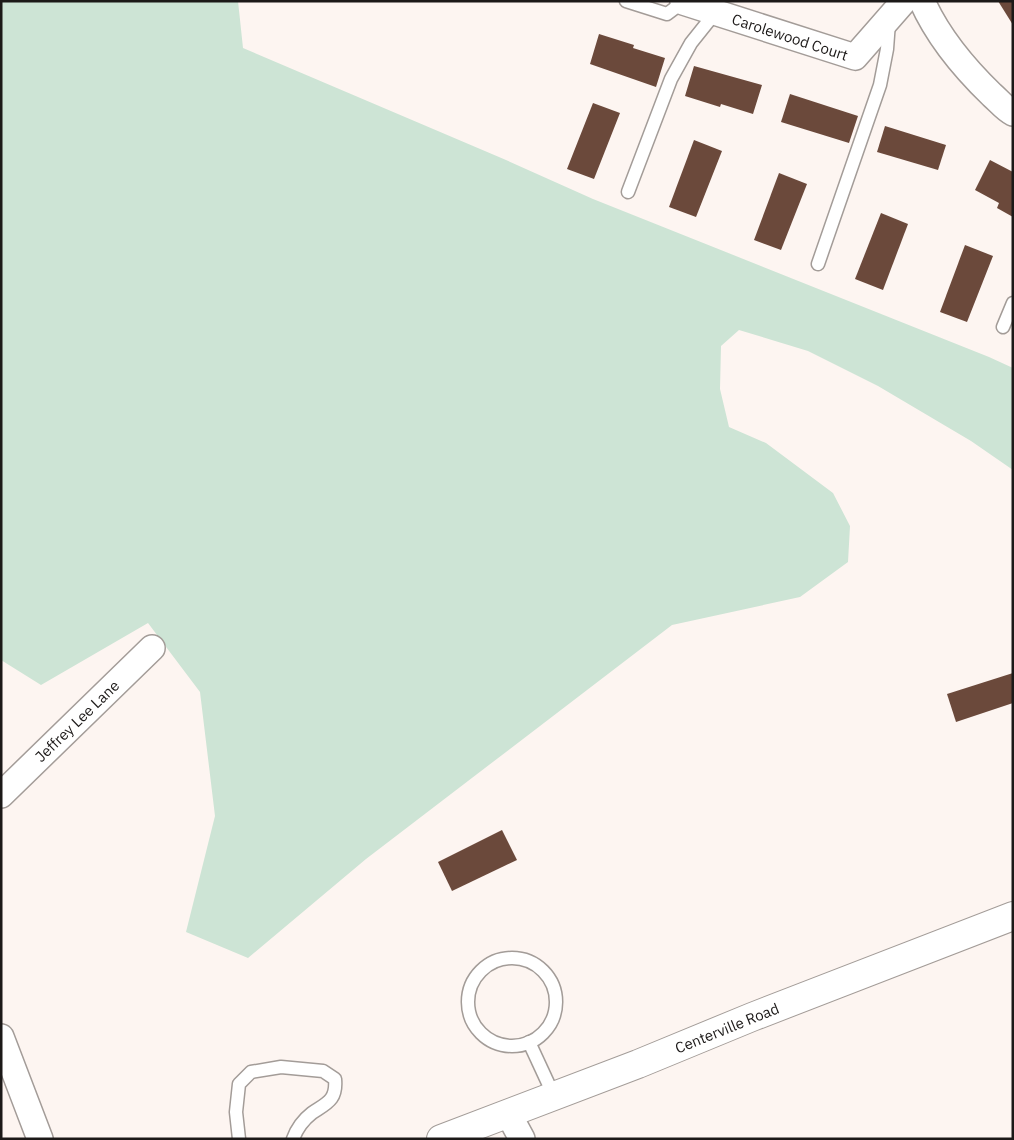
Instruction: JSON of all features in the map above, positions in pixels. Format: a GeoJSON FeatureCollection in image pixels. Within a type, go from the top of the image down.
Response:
{"type":"FeatureCollection","features":[{"type":"Feature","properties":{"kind":"main road","name":"Centerville Road"},"geometry":{"type":"LineString","coordinates":[[441,1139],[1013,916]]}},
{"type":"Feature","properties":{"kind":"street"},"geometry":{"type":"LineString","coordinates":[[922,1],[930,20],[948,47],[978,82],[1013,113]]}},
{"type":"Feature","properties":{"kind":"street","name":"Carolewood Court"},"geometry":{"type":"LineString","coordinates":[[701,6],[855,57],[897,9]]}},
{"type":"Feature","properties":{"kind":"street","name":"Jeffrey Lee Lane"},"geometry":{"type":"LineString","coordinates":[[1,795],[152,648]]}},
{"type":"Feature","properties":{"kind":"street"},"geometry":{"type":"LineString","coordinates":[[1,1037],[40,1139]]}},
{"type":"Feature","properties":{"kind":"street"},"geometry":{"type":"LineString","coordinates":[[508,1113],[522,1139]]}},
{"type":"Feature","properties":{"kind":"lane"},"geometry":{"type":"LineString","coordinates":[[626,1],[667,14],[701,6],[691,43],[671,79],[628,192]]}},
{"type":"Feature","properties":{"kind":"lane"},"geometry":{"type":"LineString","coordinates":[[818,264],[880,85],[897,9]]}},
{"type":"Feature","properties":{"kind":"lane"},"geometry":{"type":"LineString","coordinates":[[1003,327],[1013,303]]}},
{"type":"Feature","properties":{"kind":"lane"},"geometry":{"type":"LineString","coordinates":[[506,958],[520,959],[533,963],[544,972],[552,984],[556,997],[555,1011],[550,1024],[541,1035],[529,1042],[515,1046],[500,1044],[486,1038],[476,1027],[470,1013],[468,998],[472,984],[480,971],[492,962],[506,958]]}},
{"type":"Feature","properties":{"kind":"lane"},"geometry":{"type":"LineString","coordinates":[[529,1042],[554,1096]]}},
{"type":"Feature","properties":{"kind":"lane"},"geometry":{"type":"LineString","coordinates":[[239,1139],[236,1112],[239,1084],[251,1072],[281,1067],[323,1070],[336,1080],[336,1090],[328,1104],[312,1114],[298,1127],[293,1139]]}},
{"type":"Feature","properties":{"kind":"green space"},"geometry":{"type":"Polygon","coordinates":[[[1,1],[238,1],[243,48],[593,199],[1013,368],[1013,470],[971,441],[878,386],[808,351],[739,330],[721,346],[720,389],[729,427],[766,443],[833,493],[850,526],[848,562],[800,597],[672,625],[366,859],[248,958],[186,932],[215,816],[200,692],[148,623],[41,685],[1,660],[1,1]]]}},
{"type":"Feature","properties":{"kind":"building"},"geometry":{"type":"Polygon","coordinates":[[[998,1],[1013,1],[1013,25],[998,1]]]}},
{"type":"Feature","properties":{"kind":"building"},"geometry":{"type":"Polygon","coordinates":[[[599,34],[634,45],[633,48],[665,58],[656,87],[590,64],[599,34]]]}},
{"type":"Feature","properties":{"kind":"building"},"geometry":{"type":"Polygon","coordinates":[[[694,66],[762,85],[753,114],[721,104],[720,107],[685,96],[694,66]]]}},
{"type":"Feature","properties":{"kind":"building"},"geometry":{"type":"Polygon","coordinates":[[[790,94],[858,116],[849,143],[781,122],[790,94]]]}},
{"type":"Feature","properties":{"kind":"building"},"geometry":{"type":"Polygon","coordinates":[[[593,103],[620,113],[594,179],[567,169],[593,103]]]}},
{"type":"Feature","properties":{"kind":"building"},"geometry":{"type":"Polygon","coordinates":[[[885,126],[946,145],[938,170],[877,152],[885,126]]]}},
{"type":"Feature","properties":{"kind":"building"},"geometry":{"type":"Polygon","coordinates":[[[694,140],[722,151],[696,217],[669,207],[694,140]]]}},
{"type":"Feature","properties":{"kind":"building"},"geometry":{"type":"Polygon","coordinates":[[[990,160],[1013,172],[1013,217],[997,208],[999,203],[975,190],[990,160]]]}},
{"type":"Feature","properties":{"kind":"building"},"geometry":{"type":"Polygon","coordinates":[[[779,173],[807,184],[781,250],[754,240],[779,173]]]}},
{"type":"Feature","properties":{"kind":"building"},"geometry":{"type":"Polygon","coordinates":[[[881,213],[908,224],[883,290],[855,279],[881,213]]]}},
{"type":"Feature","properties":{"kind":"building"},"geometry":{"type":"Polygon","coordinates":[[[965,245],[993,256],[967,322],[940,312],[965,245]]]}},
{"type":"Feature","properties":{"kind":"building"},"geometry":{"type":"Polygon","coordinates":[[[1013,673],[1013,703],[956,722],[947,694],[1013,673]]]}},
{"type":"Feature","properties":{"kind":"building"},"geometry":{"type":"Polygon","coordinates":[[[502,830],[517,860],[452,891],[438,862],[502,830]]]}}]}
